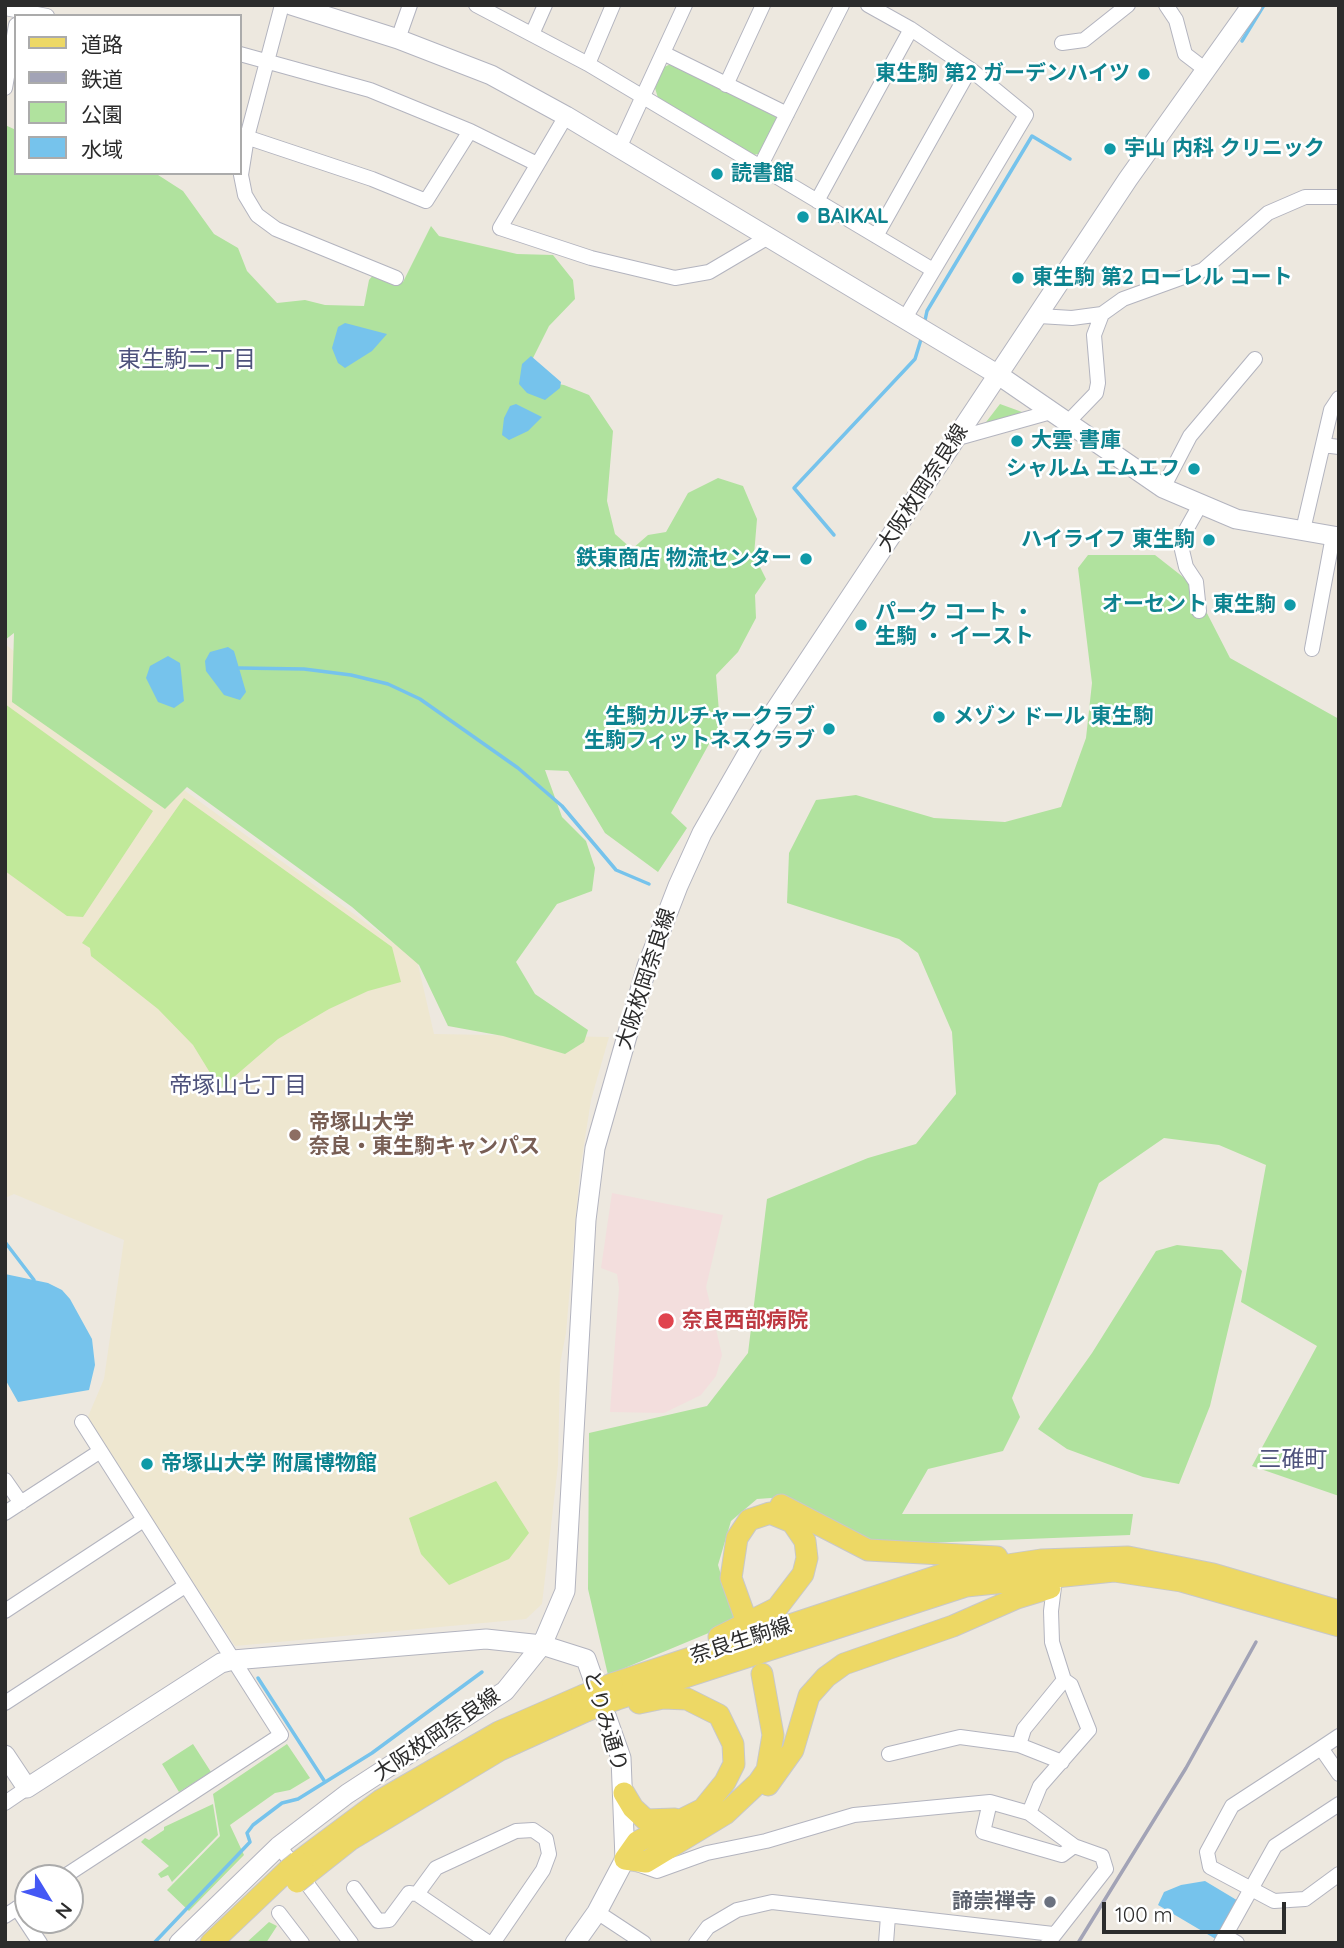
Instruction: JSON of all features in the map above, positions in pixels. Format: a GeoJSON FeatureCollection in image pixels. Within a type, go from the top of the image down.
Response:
{"type":"FeatureCollection","features":[{"type":"Feature","properties":{"kind":"main road"},"geometry":{"type":"LineString","coordinates":[[291,5],[398,39],[491,75],[566,116],[1000,376],[1163,488],[1237,519],[1336,536]]}},
{"type":"Feature","properties":{"kind":"main road","name":"大阪枚岡奈良線"},"geometry":{"type":"LineString","coordinates":[[179,1943],[279,1846],[347,1794],[489,1703],[518,1676],[542,1645],[565,1591],[586,1220],[595,1148],[647,966],[702,833],[756,739],[958,438],[981,398],[1000,376],[1128,179],[1252,5]]}},
{"type":"Feature","properties":{"kind":"main road"},"geometry":{"type":"LineString","coordinates":[[616,1697],[777,1608],[803,1574],[807,1558],[805,1541],[792,1522],[770,1513],[750,1520],[737,1538],[731,1578],[742,1619],[722,1575],[724,1556],[728,1534],[742,1512],[757,1506],[775,1504],[789,1507],[869,1550],[1041,1560]]}},
{"type":"Feature","properties":{"kind":"main road","name":"奈良生駒線"},"geometry":{"type":"LineString","coordinates":[[231,1943],[331,1835],[405,1786],[499,1732],[586,1708],[941,1575],[1041,1560],[1128,1557],[1186,1567],[1339,1611]]}},
{"type":"Feature","properties":{"kind":"main road","name":"奈良生駒線"},"geometry":{"type":"LineString","coordinates":[[616,1697],[966,1586],[1114,1571],[1202,1587],[1339,1626]]}},
{"type":"Feature","properties":{"kind":"main road"},"geometry":{"type":"LineString","coordinates":[[724,1814],[758,1783],[772,1756],[773,1735],[760,1676],[767,1739],[760,1765],[735,1791],[637,1842],[625,1859],[646,1862],[750,1800],[779,1772],[793,1750],[809,1696],[826,1677],[865,1654],[953,1626],[1017,1598],[1054,1587],[1202,1587]]}},
{"type":"Feature","properties":{"kind":"main road"},"geometry":{"type":"LineString","coordinates":[[5,1755],[27,1788],[221,1662],[443,1641],[486,1639],[542,1645]]}},
{"type":"Feature","properties":{"kind":"main road","name":"とりみ通り"},"geometry":{"type":"LineString","coordinates":[[542,1645],[586,1659],[621,1758],[625,1859],[597,1912],[575,1943]]}},
{"type":"Feature","properties":{"kind":"main road"},"geometry":{"type":"LineString","coordinates":[[616,1697],[687,1699],[719,1716],[733,1744],[734,1764],[725,1782],[703,1809],[670,1821],[646,1820],[633,1808],[624,1793]]}},
{"type":"Feature","properties":{"kind":"main road","name":"奈良生駒線"},"geometry":{"type":"LineString","coordinates":[[211,1943],[297,1872],[500,1750],[586,1708]]}},
{"type":"Feature","properties":{"kind":"street"},"geometry":{"type":"LineString","coordinates":[[242,162],[244,136],[282,5]]}},
{"type":"Feature","properties":{"kind":"street"},"geometry":{"type":"LineString","coordinates":[[398,39],[410,5]]}},
{"type":"Feature","properties":{"kind":"street"},"geometry":{"type":"LineString","coordinates":[[477,5],[533,32],[933,270]]}},
{"type":"Feature","properties":{"kind":"street"},"geometry":{"type":"LineString","coordinates":[[533,32],[545,5]]}},
{"type":"Feature","properties":{"kind":"street"},"geometry":{"type":"LineString","coordinates":[[588,64],[614,5]]}},
{"type":"Feature","properties":{"kind":"street"},"geometry":{"type":"LineString","coordinates":[[620,146],[685,5]]}},
{"type":"Feature","properties":{"kind":"street"},"geometry":{"type":"LineString","coordinates":[[726,85],[763,5]]}},
{"type":"Feature","properties":{"kind":"street"},"geometry":{"type":"LineString","coordinates":[[760,167],[842,5]]}},
{"type":"Feature","properties":{"kind":"street"},"geometry":{"type":"LineString","coordinates":[[868,5],[911,29],[970,69],[1026,115],[905,318]]}},
{"type":"Feature","properties":{"kind":"street"},"geometry":{"type":"LineString","coordinates":[[1062,43],[1084,40],[1128,5]]}},
{"type":"Feature","properties":{"kind":"street"},"geometry":{"type":"LineString","coordinates":[[1166,5],[1175,20],[1185,54],[1206,69]]}},
{"type":"Feature","properties":{"kind":"street"},"geometry":{"type":"LineString","coordinates":[[5,88],[14,20]]}},
{"type":"Feature","properties":{"kind":"street"},"geometry":{"type":"LineString","coordinates":[[817,201],[911,29]]}},
{"type":"Feature","properties":{"kind":"street"},"geometry":{"type":"LineString","coordinates":[[663,53],[787,114]]}},
{"type":"Feature","properties":{"kind":"street"},"geometry":{"type":"LineString","coordinates":[[242,54],[268,59],[370,90],[470,131],[537,164]]}},
{"type":"Feature","properties":{"kind":"street"},"geometry":{"type":"LineString","coordinates":[[876,236],[970,69]]}},
{"type":"Feature","properties":{"kind":"street"},"geometry":{"type":"LineString","coordinates":[[566,116],[500,228],[591,258],[675,278],[709,272],[770,236]]}},
{"type":"Feature","properties":{"kind":"street"},"geometry":{"type":"LineString","coordinates":[[244,136],[372,179],[426,201],[470,131]]}},
{"type":"Feature","properties":{"kind":"street"},"geometry":{"type":"LineString","coordinates":[[241,175],[245,195],[257,215],[276,229],[396,278]]}},
{"type":"Feature","properties":{"kind":"street"},"geometry":{"type":"LineString","coordinates":[[1039,316],[1072,318],[1102,314],[1123,299],[1203,270],[1268,213],[1305,197],[1339,197]]}},
{"type":"Feature","properties":{"kind":"street"},"geometry":{"type":"LineString","coordinates":[[1067,424],[1096,393],[1098,383],[1094,335],[1102,314]]}},
{"type":"Feature","properties":{"kind":"street"},"geometry":{"type":"LineString","coordinates":[[1163,488],[1190,436],[1255,359]]}},
{"type":"Feature","properties":{"kind":"street"},"geometry":{"type":"LineString","coordinates":[[1303,530],[1331,410],[1339,398]]}},
{"type":"Feature","properties":{"kind":"street"},"geometry":{"type":"LineString","coordinates":[[958,438],[1051,412]]}},
{"type":"Feature","properties":{"kind":"street"},"geometry":{"type":"LineString","coordinates":[[1323,445],[1339,447]]}},
{"type":"Feature","properties":{"kind":"street"},"geometry":{"type":"LineString","coordinates":[[1199,611],[1196,582],[1186,567],[1182,551],[1186,530],[1200,505]]}},
{"type":"Feature","properties":{"kind":"street"},"geometry":{"type":"LineString","coordinates":[[1312,649],[1336,536]]}},
{"type":"Feature","properties":{"kind":"street"},"geometry":{"type":"LineString","coordinates":[[82,1422],[142,1521],[281,1734],[83,1864]]}},
{"type":"Feature","properties":{"kind":"street"},"geometry":{"type":"LineString","coordinates":[[5,1513],[99,1452]]}},
{"type":"Feature","properties":{"kind":"street"},"geometry":{"type":"LineString","coordinates":[[5,1480],[21,1503]]}},
{"type":"Feature","properties":{"kind":"street"},"geometry":{"type":"LineString","coordinates":[[5,1611],[142,1521]]}},
{"type":"Feature","properties":{"kind":"street"},"geometry":{"type":"LineString","coordinates":[[5,1703],[185,1586]]}},
{"type":"Feature","properties":{"kind":"street"},"geometry":{"type":"LineString","coordinates":[[1029,1813],[1040,1786],[1089,1730],[1072,1685],[1064,1680],[1052,1642],[1051,1611],[1054,1587]]}},
{"type":"Feature","properties":{"kind":"street"},"geometry":{"type":"LineString","coordinates":[[1019,1745],[1024,1730],[1064,1680]]}},
{"type":"Feature","properties":{"kind":"street"},"geometry":{"type":"LineString","coordinates":[[1339,1736],[1232,1806],[1207,1852],[1210,1867],[1274,1901],[1305,1899],[1339,1874]]}},
{"type":"Feature","properties":{"kind":"street"},"geometry":{"type":"LineString","coordinates":[[889,1754],[960,1737],[1019,1745],[1062,1762]]}},
{"type":"Feature","properties":{"kind":"street"},"geometry":{"type":"LineString","coordinates":[[1321,1748],[1339,1774]]}},
{"type":"Feature","properties":{"kind":"street"},"geometry":{"type":"LineString","coordinates":[[5,1803],[27,1788]]}},
{"type":"Feature","properties":{"kind":"street"},"geometry":{"type":"LineString","coordinates":[[990,1802],[983,1832],[1062,1855],[1074,1846]]}},
{"type":"Feature","properties":{"kind":"street"},"geometry":{"type":"LineString","coordinates":[[625,1859],[657,1871],[706,1853],[766,1841],[854,1815],[990,1802],[1029,1813],[1074,1846],[1102,1856],[1106,1869],[1050,1938],[772,1902],[737,1910],[708,1927],[696,1943]]}},
{"type":"Feature","properties":{"kind":"street"},"geometry":{"type":"LineString","coordinates":[[1228,1940],[1251,1889],[1275,1846],[1339,1804]]}},
{"type":"Feature","properties":{"kind":"street"},"geometry":{"type":"LineString","coordinates":[[354,1888],[378,1921],[389,1920],[409,1893],[417,1894],[491,1943],[543,1870],[550,1854],[546,1839],[533,1829],[516,1831],[436,1868],[417,1894]]}},
{"type":"Feature","properties":{"kind":"street"},"geometry":{"type":"LineString","coordinates":[[279,1846],[351,1943]]}},
{"type":"Feature","properties":{"kind":"street"},"geometry":{"type":"LineString","coordinates":[[597,1912],[644,1943]]}},
{"type":"Feature","properties":{"kind":"street"},"geometry":{"type":"LineString","coordinates":[[279,1913],[302,1943]]}},
{"type":"Feature","properties":{"kind":"street"},"geometry":{"type":"LineString","coordinates":[[886,1943],[888,1916]]}},
{"type":"Feature","properties":{"kind":"shaded area","name":"帝塚山大学 奈良・東生駒キャンパス"},"geometry":{"type":"Polygon","coordinates":[[[5,644],[188,793],[417,960],[434,1034],[609,1037],[591,1100],[580,1170],[566,1333],[560,1364],[558,1465],[542,1604],[526,1619],[235,1646],[87,1419],[104,1379],[124,1240],[14,1194],[5,1198],[5,644]]]}},
{"type":"Feature","properties":{"kind":"shaded area","name":"奈良西部病院"},"geometry":{"type":"Polygon","coordinates":[[[612,1193],[723,1215],[706,1287],[722,1355],[716,1376],[701,1395],[664,1413],[610,1412],[619,1288],[617,1274],[601,1268],[612,1193]]]}},
{"type":"Feature","properties":{"kind":"green space"},"geometry":{"type":"Polygon","coordinates":[[[671,64],[775,114],[777,122],[761,153],[754,155],[658,98],[655,88],[664,67],[671,64]]]}},
{"type":"Feature","properties":{"kind":"green space"},"geometry":{"type":"Polygon","coordinates":[[[5,125],[14,129],[14,175],[158,175],[183,191],[214,234],[238,248],[247,271],[277,303],[305,300],[325,305],[364,306],[369,280],[374,274],[403,282],[431,226],[439,236],[517,254],[553,255],[573,280],[575,299],[549,326],[523,378],[564,385],[589,395],[613,431],[607,501],[615,534],[632,549],[648,535],[666,532],[688,493],[718,478],[743,486],[757,519],[754,555],[766,579],[755,595],[756,618],[738,652],[716,675],[720,724],[671,813],[687,828],[658,872],[605,833],[568,771],[545,770],[562,817],[586,841],[595,868],[592,891],[557,904],[516,962],[535,994],[588,1030],[584,1042],[565,1054],[503,1036],[448,1026],[419,965],[352,907],[187,787],[165,809],[12,702],[14,633],[5,640],[5,125]]]}},
{"type":"Feature","properties":{"kind":"green space"},"geometry":{"type":"Polygon","coordinates":[[[1000,404],[1022,412],[1028,416],[983,426],[1000,404]]]}},
{"type":"Feature","properties":{"kind":"green space"},"geometry":{"type":"Polygon","coordinates":[[[1088,555],[1155,555],[1192,584],[1230,658],[1339,719],[1339,1496],[1252,1466],[1317,1346],[1241,1302],[1266,1165],[1219,1145],[1164,1138],[1099,1183],[1012,1398],[1020,1417],[1003,1451],[928,1469],[902,1514],[1133,1514],[1130,1535],[873,1545],[785,1497],[757,1499],[731,1521],[718,1565],[735,1622],[608,1675],[588,1589],[589,1433],[707,1406],[748,1353],[767,1199],[868,1158],[916,1144],[956,1094],[952,1032],[918,953],[899,939],[787,903],[789,853],[816,800],[856,795],[934,818],[1005,822],[1061,807],[1086,738],[1092,683],[1078,568],[1088,555]]]}},
{"type":"Feature","properties":{"kind":"green space"},"geometry":{"type":"Polygon","coordinates":[[[5,704],[153,811],[83,917],[67,916],[5,871],[5,704]]]}},
{"type":"Feature","properties":{"kind":"green space"},"geometry":{"type":"Polygon","coordinates":[[[184,798],[392,947],[401,982],[368,991],[329,1009],[278,1039],[220,1089],[193,1045],[158,1009],[91,956],[90,948],[82,943],[184,798]]]}},
{"type":"Feature","properties":{"kind":"green space"},"geometry":{"type":"Polygon","coordinates":[[[1177,1245],[1222,1250],[1242,1271],[1210,1406],[1179,1484],[1143,1477],[1067,1449],[1038,1429],[1092,1353],[1156,1251],[1177,1245]]]}},
{"type":"Feature","properties":{"kind":"green space"},"geometry":{"type":"Polygon","coordinates":[[[496,1481],[529,1533],[509,1559],[449,1585],[421,1554],[409,1518],[496,1481]]]}},
{"type":"Feature","properties":{"kind":"green space"},"geometry":{"type":"Polygon","coordinates":[[[193,1744],[211,1772],[179,1792],[162,1764],[193,1744]]]}},
{"type":"Feature","properties":{"kind":"green space"},"geometry":{"type":"Polygon","coordinates":[[[287,1744],[310,1778],[290,1790],[275,1793],[230,1825],[244,1855],[189,1911],[167,1890],[220,1836],[213,1794],[287,1744]]]}},
{"type":"Feature","properties":{"kind":"green space"},"geometry":{"type":"Polygon","coordinates":[[[213,1804],[218,1835],[172,1882],[168,1875],[161,1878],[158,1874],[169,1866],[141,1842],[145,1838],[149,1840],[164,1830],[164,1827],[213,1804]]]}},
{"type":"Feature","properties":{"kind":"green space"},"geometry":{"type":"Polygon","coordinates":[[[269,1922],[277,1926],[266,1943],[246,1943],[269,1922]]]}},
{"type":"Feature","properties":{"kind":"water"},"geometry":{"type":"Polygon","coordinates":[[[345,323],[387,334],[372,351],[345,368],[338,363],[332,348],[338,327],[345,323]]]}},
{"type":"Feature","properties":{"kind":"water"},"geometry":{"type":"Polygon","coordinates":[[[531,356],[561,382],[560,388],[545,400],[527,393],[519,384],[522,364],[531,356]]]}},
{"type":"Feature","properties":{"kind":"water"},"geometry":{"type":"Polygon","coordinates":[[[516,404],[542,417],[528,431],[509,440],[502,435],[504,418],[510,406],[516,404]]]}},
{"type":"Feature","properties":{"kind":"water"},"geometry":{"type":"Polygon","coordinates":[[[228,647],[234,651],[246,692],[240,700],[224,695],[206,671],[205,661],[210,652],[228,647]]]}},
{"type":"Feature","properties":{"kind":"water"},"geometry":{"type":"Polygon","coordinates":[[[168,656],[180,663],[181,671],[184,701],[174,708],[158,702],[146,678],[150,666],[168,656]]]}},
{"type":"Feature","properties":{"kind":"water"},"geometry":{"type":"Polygon","coordinates":[[[5,1274],[48,1283],[62,1290],[70,1299],[92,1339],[95,1365],[89,1390],[18,1402],[5,1379],[5,1274]]]}},
{"type":"Feature","properties":{"kind":"water"},"geometry":{"type":"Polygon","coordinates":[[[1205,1881],[1240,1902],[1219,1941],[1158,1905],[1164,1892],[1181,1885],[1205,1881]]]}},
{"type":"Feature","properties":{"kind":"waterway"},"geometry":{"type":"LineString","coordinates":[[1242,41],[1264,5]]}},
{"type":"Feature","properties":{"kind":"waterway"},"geometry":{"type":"LineString","coordinates":[[924,325],[927,311],[1032,136],[1070,159]]}},
{"type":"Feature","properties":{"kind":"waterway"},"geometry":{"type":"LineString","coordinates":[[834,535],[794,488],[915,359],[922,336]]}},
{"type":"Feature","properties":{"kind":"waterway"},"geometry":{"type":"LineString","coordinates":[[239,668],[304,669],[351,675],[388,684],[420,699],[518,768],[562,806],[616,870],[649,884]]}},
{"type":"Feature","properties":{"kind":"waterway"},"geometry":{"type":"LineString","coordinates":[[5,1242],[34,1280]]}},
{"type":"Feature","properties":{"kind":"waterway"},"geometry":{"type":"LineString","coordinates":[[154,1943],[250,1842],[247,1833],[253,1825],[282,1803],[298,1799],[372,1753],[482,1672]]}},
{"type":"Feature","properties":{"kind":"waterway"},"geometry":{"type":"LineString","coordinates":[[258,1678],[325,1782]]}},
{"type":"Feature","properties":{"kind":"railway"},"geometry":{"type":"LineString","coordinates":[[1078,1943],[1186,1768],[1256,1642]]}},
{"type":"Feature","properties":{"kind":"place","name":"東生駒 第2 ガーデンハイツ"},"geometry":{"type":"Point","coordinates":[1144,74]}},
{"type":"Feature","properties":{"kind":"place","name":"宇山 内科 クリニック"},"geometry":{"type":"Point","coordinates":[1110,149]}},
{"type":"Feature","properties":{"kind":"place","name":"読書館"},"geometry":{"type":"Point","coordinates":[717,174]}},
{"type":"Feature","properties":{"kind":"place","name":"BAIKAL"},"geometry":{"type":"Point","coordinates":[803,217]}},
{"type":"Feature","properties":{"kind":"place","name":"東生駒 第2 ローレル コート"},"geometry":{"type":"Point","coordinates":[1018,278]}},
{"type":"Feature","properties":{"kind":"place","name":"大雲 書庫"},"geometry":{"type":"Point","coordinates":[1017,441]}},
{"type":"Feature","properties":{"kind":"place","name":"シャルム エムエフ"},"geometry":{"type":"Point","coordinates":[1194,469]}},
{"type":"Feature","properties":{"kind":"place","name":"ハイライフ 東生駒"},"geometry":{"type":"Point","coordinates":[1209,540]}},
{"type":"Feature","properties":{"kind":"place","name":"鉄東商店 物流センター"},"geometry":{"type":"Point","coordinates":[806,559]}},
{"type":"Feature","properties":{"kind":"place","name":"オーセント 東生駒"},"geometry":{"type":"Point","coordinates":[1290,605]}},
{"type":"Feature","properties":{"kind":"place","name":"パーク コート ・ 生駒 ・ イースト"},"geometry":{"type":"Point","coordinates":[861,625]}},
{"type":"Feature","properties":{"kind":"place","name":"メゾン ドール 東生駒"},"geometry":{"type":"Point","coordinates":[939,717]}},
{"type":"Feature","properties":{"kind":"place","name":"生駒カルチャークラブ 生駒フィットネスクラブ"},"geometry":{"type":"Point","coordinates":[829,729]}},
{"type":"Feature","properties":{"kind":"place","name":"帝塚山大学 奈良・東生駒キャンパス"},"geometry":{"type":"Point","coordinates":[295,1135]}},
{"type":"Feature","properties":{"kind":"place","name":"奈良西部病院"},"geometry":{"type":"Point","coordinates":[666,1321]}},
{"type":"Feature","properties":{"kind":"place","name":"帝塚山大学 附属博物館"},"geometry":{"type":"Point","coordinates":[147,1464]}},
{"type":"Feature","properties":{"kind":"place","name":"諦崇禅寺"},"geometry":{"type":"Point","coordinates":[1050,1902]}},
{"type":"Feature","properties":{"kind":"district","name":"東生駒二丁目"},"geometry":{"type":"Point","coordinates":[187,360]}},
{"type":"Feature","properties":{"kind":"district","name":"帝塚山七丁目"},"geometry":{"type":"Point","coordinates":[238,1086]}},
{"type":"Feature","properties":{"kind":"district","name":"三碓町"},"geometry":{"type":"Point","coordinates":[1293,1460]}}]}
